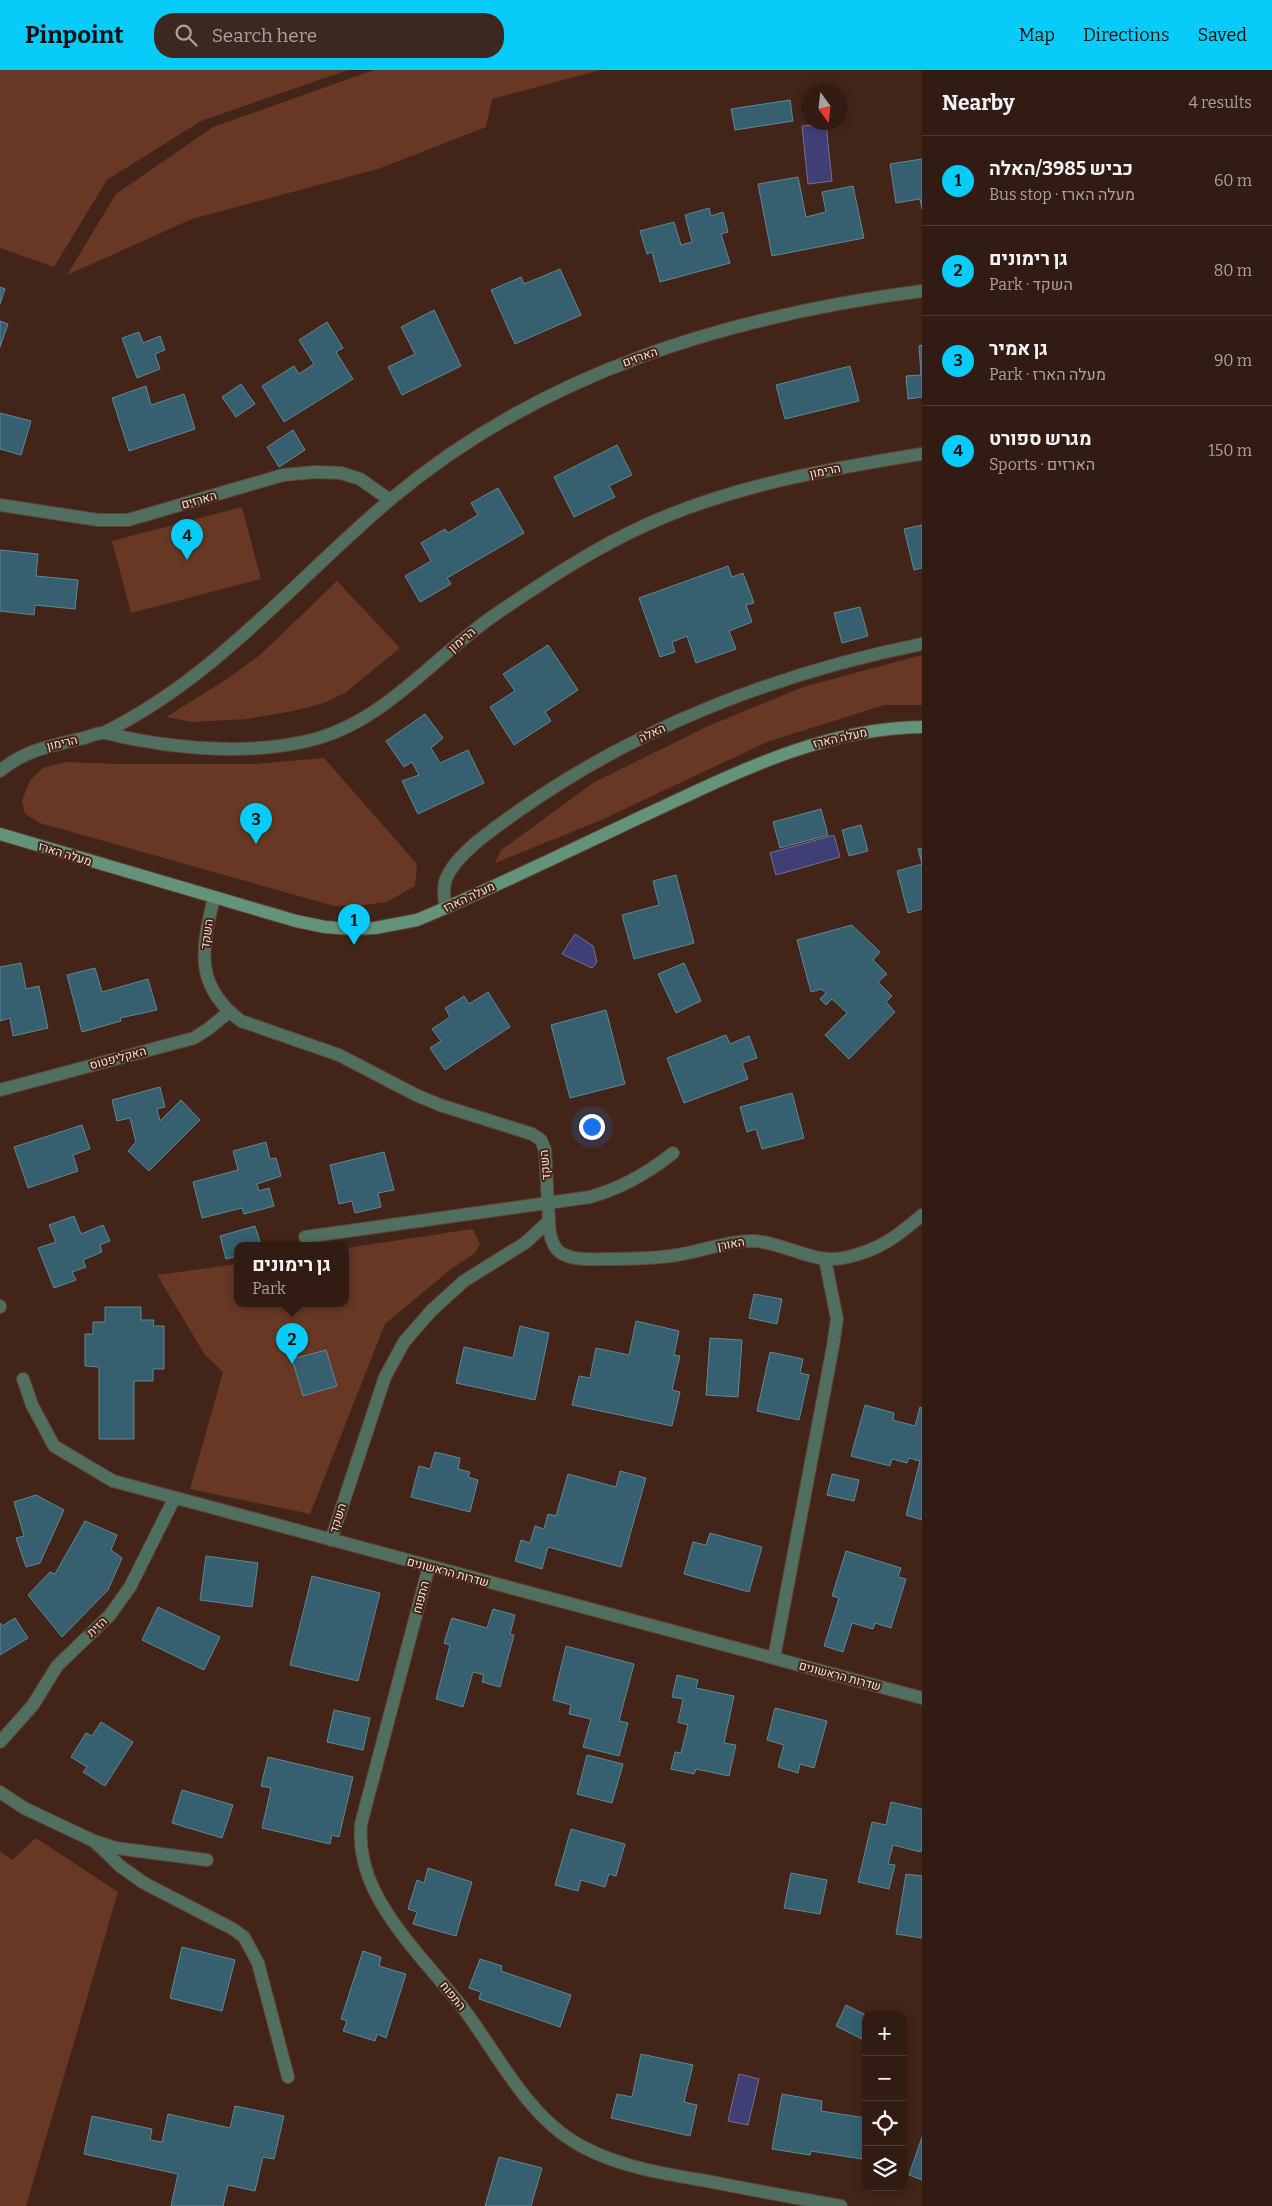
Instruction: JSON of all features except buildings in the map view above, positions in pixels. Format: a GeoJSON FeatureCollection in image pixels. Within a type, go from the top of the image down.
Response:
{"type":"FeatureCollection","features":[{"type":"Feature","properties":{"kind":"main road","name":"מעלה הארז"},"geometry":{"type":"LineString","coordinates":[[0,834],[296,921],[351,929],[396,925],[417,920],[446,908],[706,787],[784,753],[851,734],[897,727],[922,727]]}},
{"type":"Feature","properties":{"kind":"street","name":"הארזים"},"geometry":{"type":"LineString","coordinates":[[103,733],[156,702],[215,658],[272,609],[390,500],[443,459],[493,425],[543,398],[592,375],[690,340],[843,302],[922,291]]}},
{"type":"Feature","properties":{"kind":"street","name":"הרימון"},"geometry":{"type":"LineString","coordinates":[[0,770],[31,751],[103,733],[164,744],[228,748],[259,748],[318,738],[346,728],[371,714],[485,621],[586,555],[648,523],[716,498],[755,487],[846,466],[922,454]]}},
{"type":"Feature","properties":{"kind":"street","name":"הארזים"},"geometry":{"type":"LineString","coordinates":[[0,505],[98,520],[128,520],[284,475],[316,472],[341,473],[360,479],[390,500]]}},
{"type":"Feature","properties":{"kind":"street","name":"האלה"},"geometry":{"type":"LineString","coordinates":[[446,908],[445,883],[449,872],[462,856],[502,822],[592,763],[640,738],[745,694],[800,675],[922,644]]}},
{"type":"Feature","properties":{"kind":"street","name":"השקד"},"geometry":{"type":"LineString","coordinates":[[214,897],[203,944],[205,969],[219,1001],[229,1012],[241,1021],[339,1055],[432,1102],[532,1134],[541,1140],[545,1150],[549,1221],[525,1243],[464,1282],[431,1311],[404,1342],[385,1377],[331,1540]]}},
{"type":"Feature","properties":{"kind":"street","name":"האקליפטוס"},"geometry":{"type":"LineString","coordinates":[[0,1090],[194,1038],[229,1012]]}},
{"type":"Feature","properties":{"kind":"street"},"geometry":{"type":"LineString","coordinates":[[305,1237],[603,1193],[640,1177],[673,1153]]}},
{"type":"Feature","properties":{"kind":"street","name":"האורן"},"geometry":{"type":"LineString","coordinates":[[549,1221],[549,1231],[555,1246],[563,1254],[582,1259],[647,1258],[676,1255],[738,1241],[757,1241],[825,1259],[845,1258],[879,1248],[900,1234],[922,1214]]}},
{"type":"Feature","properties":{"kind":"street"},"geometry":{"type":"LineString","coordinates":[[774,1658],[837,1318],[825,1259]]}},
{"type":"Feature","properties":{"kind":"street","name":"שדרות הראשונים"},"geometry":{"type":"LineString","coordinates":[[23,1379],[32,1405],[54,1446],[113,1481],[174,1499],[922,1698]]}},
{"type":"Feature","properties":{"kind":"street","name":"הזית"},"geometry":{"type":"LineString","coordinates":[[0,1742],[33,1705],[57,1666],[110,1615],[130,1587],[174,1499]]}},
{"type":"Feature","properties":{"kind":"street","name":"התפוח"},"geometry":{"type":"LineString","coordinates":[[429,1566],[362,1819],[360,1835],[364,1861],[374,1890],[387,1912],[418,1954],[464,2010],[526,2098],[554,2127],[570,2139],[599,2155],[643,2169],[841,2206]]}},
{"type":"Feature","properties":{"kind":"street"},"geometry":{"type":"LineString","coordinates":[[0,1792],[24,1808],[94,1841],[116,1848],[207,1860]]}},
{"type":"Feature","properties":{"kind":"street"},"geometry":{"type":"LineString","coordinates":[[94,1841],[120,1866],[144,1883],[233,1929],[244,1937],[258,1963],[288,2077]]}},
{"type":"Feature","properties":{"kind":"shaded area"},"geometry":{"type":"Polygon","coordinates":[[[0,70],[348,70],[201,121],[107,180],[54,267],[0,248],[0,70]]]}},
{"type":"Feature","properties":{"kind":"shaded area"},"geometry":{"type":"Polygon","coordinates":[[[374,70],[601,70],[492,99],[486,127],[378,169],[192,219],[67,275],[116,194],[213,127],[374,70]]]}},
{"type":"Feature","properties":{"kind":"shaded area"},"geometry":{"type":"Polygon","coordinates":[[[802,130],[827,130],[832,181],[808,184],[802,130]]]}},
{"type":"Feature","properties":{"kind":"shaded area"},"geometry":{"type":"Polygon","coordinates":[[[242,507],[261,579],[131,613],[112,541],[242,507]]]}},
{"type":"Feature","properties":{"kind":"shaded area"},"geometry":{"type":"Polygon","coordinates":[[[337,581],[400,648],[345,693],[324,703],[293,711],[247,719],[193,722],[166,717],[227,679],[260,655],[337,581]]]}},
{"type":"Feature","properties":{"kind":"shaded area"},"geometry":{"type":"Polygon","coordinates":[[[922,655],[922,705],[884,705],[767,742],[599,821],[495,863],[501,850],[593,783],[706,727],[803,687],[922,655]]]}},
{"type":"Feature","properties":{"kind":"shaded area"},"geometry":{"type":"Polygon","coordinates":[[[324,758],[417,864],[415,886],[387,902],[334,906],[40,823],[25,814],[22,800],[30,780],[43,768],[66,762],[256,764],[324,758]]]}},
{"type":"Feature","properties":{"kind":"shaded area"},"geometry":{"type":"Polygon","coordinates":[[[834,835],[840,857],[776,875],[770,853],[834,835]]]}},
{"type":"Feature","properties":{"kind":"shaded area"},"geometry":{"type":"Polygon","coordinates":[[[575,934],[593,946],[597,962],[592,968],[562,954],[575,934]]]}},
{"type":"Feature","properties":{"kind":"shaded area"},"geometry":{"type":"Polygon","coordinates":[[[473,1229],[480,1244],[475,1253],[450,1270],[385,1324],[310,1514],[190,1489],[223,1372],[205,1355],[157,1275],[234,1265],[234,1307],[349,1307],[349,1248],[473,1229]]]}},
{"type":"Feature","properties":{"kind":"shaded area"},"geometry":{"type":"Polygon","coordinates":[[[36,1838],[118,1892],[26,2206],[0,2206],[0,1851],[12,1860],[36,1838]]]}},
{"type":"Feature","properties":{"kind":"shaded area"},"geometry":{"type":"Polygon","coordinates":[[[739,2074],[759,2079],[748,2125],[728,2121],[739,2074]]]}},
{"type":"Feature","properties":{"kind":"place","name":"מגרש ספורט"},"geometry":{"type":"Point","coordinates":[187,560]}},
{"type":"Feature","properties":{"kind":"place","name":"גן אמיר"},"geometry":{"type":"Point","coordinates":[256,844]}},
{"type":"Feature","properties":{"kind":"place","name":"כביש 3985/האלה"},"geometry":{"type":"Point","coordinates":[354,945]}},
{"type":"Feature","properties":{"kind":"place","name":"גן רימונים"},"geometry":{"type":"Point","coordinates":[292,1364]}}]}
